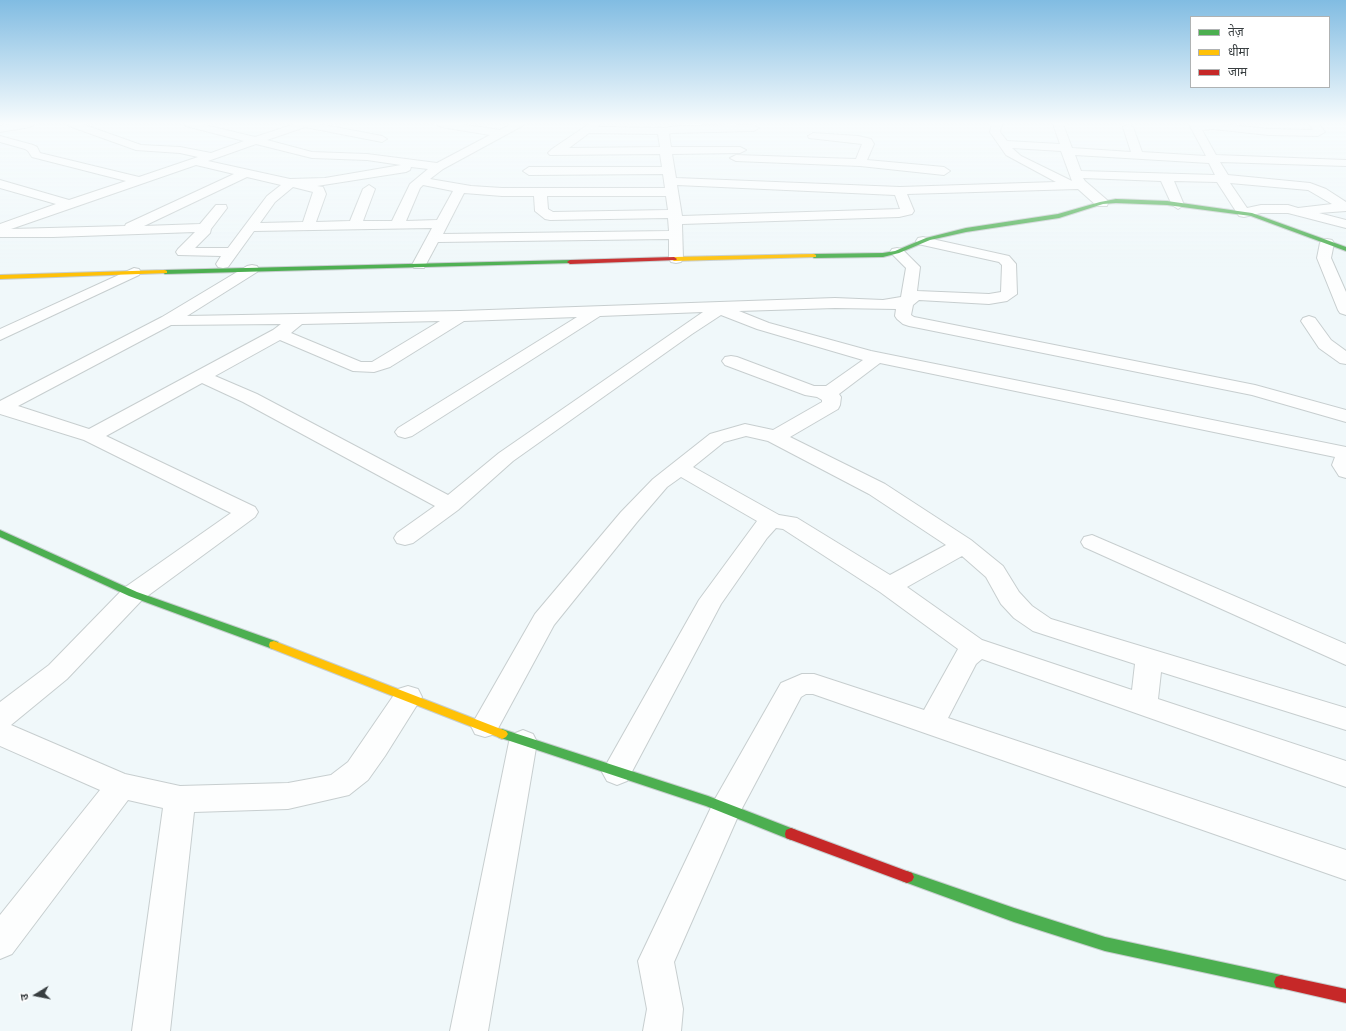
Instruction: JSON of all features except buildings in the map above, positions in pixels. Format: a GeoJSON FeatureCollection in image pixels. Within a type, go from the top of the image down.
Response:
{"type":"FeatureCollection","features":[{"type":"Feature","properties":{"kind":"street"},"geometry":{"type":"LineString","coordinates":[[104,172],[140,181]]}},
{"type":"Feature","properties":{"kind":"street"},"geometry":{"type":"LineString","coordinates":[[0,229],[14,222],[167,172]]}},
{"type":"Feature","properties":{"kind":"street"},"geometry":{"type":"LineString","coordinates":[[241,172],[312,187],[319,190],[320,194],[308,226]]}},
{"type":"Feature","properties":{"kind":"street"},"geometry":{"type":"LineString","coordinates":[[219,269],[271,199],[290,183],[325,182],[383,172]]}},
{"type":"Feature","properties":{"kind":"street"},"geometry":{"type":"LineString","coordinates":[[397,225],[414,187],[432,172]]}},
{"type":"Feature","properties":{"kind":"street"},"geometry":{"type":"LineString","coordinates":[[502,192],[528,172]]}},
{"type":"Feature","properties":{"kind":"street"},"geometry":{"type":"LineString","coordinates":[[545,172],[670,181],[900,191],[1076,181],[1220,178],[1310,187],[1322,192],[1345,207],[1339,209],[1300,211]]}},
{"type":"Feature","properties":{"kind":"street"},"geometry":{"type":"LineString","coordinates":[[669,172],[675,217],[676,259]]}},
{"type":"Feature","properties":{"kind":"street"},"geometry":{"type":"LineString","coordinates":[[721,183],[727,172]]}},
{"type":"Feature","properties":{"kind":"street"},"geometry":{"type":"LineString","coordinates":[[853,189],[856,172]]}},
{"type":"Feature","properties":{"kind":"street"},"geometry":{"type":"LineString","coordinates":[[1053,172],[1076,181],[1102,203]]}},
{"type":"Feature","properties":{"kind":"street"},"geometry":{"type":"LineString","coordinates":[[1073,172],[1076,181]]}},
{"type":"Feature","properties":{"kind":"street"},"geometry":{"type":"LineString","coordinates":[[1220,172],[1222,176],[1220,178],[1244,213]]}},
{"type":"Feature","properties":{"kind":"street"},"geometry":{"type":"LineString","coordinates":[[123,231],[245,173]]}},
{"type":"Feature","properties":{"kind":"street"},"geometry":{"type":"LineString","coordinates":[[1166,178],[1178,205]]}},
{"type":"Feature","properties":{"kind":"street"},"geometry":{"type":"LineString","coordinates":[[419,182],[460,189],[502,192],[540,192],[670,181]]}},
{"type":"Feature","properties":{"kind":"street"},"geometry":{"type":"LineString","coordinates":[[0,184],[68,204]]}},
{"type":"Feature","properties":{"kind":"street"},"geometry":{"type":"LineString","coordinates":[[355,225],[369,189]]}},
{"type":"Feature","properties":{"kind":"street"},"geometry":{"type":"LineString","coordinates":[[419,265],[432,238],[442,224],[460,189]]}},
{"type":"Feature","properties":{"kind":"street"},"geometry":{"type":"LineString","coordinates":[[540,192],[542,211],[550,216],[563,218],[899,213],[907,210],[900,191]]}},
{"type":"Feature","properties":{"kind":"street"},"geometry":{"type":"LineString","coordinates":[[0,277],[219,269],[871,256],[897,252],[923,241],[966,230],[1059,216],[1102,203],[1131,201],[1244,213],[1269,220],[1346,249]]}},
{"type":"Feature","properties":{"kind":"street"},"geometry":{"type":"LineString","coordinates":[[221,208],[204,228],[204,230],[183,252],[232,252]]}},
{"type":"Feature","properties":{"kind":"street"},"geometry":{"type":"LineString","coordinates":[[1244,213],[1270,209],[1288,209],[1346,224]]}},
{"type":"Feature","properties":{"kind":"street"},"geometry":{"type":"LineString","coordinates":[[251,227],[442,224]]}},
{"type":"Feature","properties":{"kind":"street"},"geometry":{"type":"LineString","coordinates":[[0,233],[204,228]]}},
{"type":"Feature","properties":{"kind":"street"},"geometry":{"type":"LineString","coordinates":[[432,238],[676,235]]}},
{"type":"Feature","properties":{"kind":"street"},"geometry":{"type":"LineString","coordinates":[[883,304],[908,301],[915,296],[922,295],[989,299],[1001,298],[1009,294],[1009,264],[1004,259],[923,241]]}},
{"type":"Feature","properties":{"kind":"street"},"geometry":{"type":"LineString","coordinates":[[1327,243],[1324,258],[1345,307]]}},
{"type":"Feature","properties":{"kind":"street"},"geometry":{"type":"LineString","coordinates":[[897,252],[913,266],[908,301]]}},
{"type":"Feature","properties":{"kind":"street"},"geometry":{"type":"LineString","coordinates":[[1,407],[168,320],[252,269]]}},
{"type":"Feature","properties":{"kind":"street"},"geometry":{"type":"LineString","coordinates":[[0,335],[134,272]]}},
{"type":"Feature","properties":{"kind":"street"},"geometry":{"type":"LineString","coordinates":[[168,320],[208,321],[460,316],[598,310],[716,308],[835,303],[905,305],[904,316],[909,321],[1255,390],[1346,416]]}},
{"type":"Feature","properties":{"kind":"street"},"geometry":{"type":"LineString","coordinates":[[716,308],[770,328],[878,357],[1346,453],[1342,465],[1346,472]]}},
{"type":"Feature","properties":{"kind":"street"},"geometry":{"type":"LineString","coordinates":[[405,538],[450,505],[506,457],[716,308]]}},
{"type":"Feature","properties":{"kind":"street"},"geometry":{"type":"LineString","coordinates":[[405,432],[598,310]]}},
{"type":"Feature","properties":{"kind":"street"},"geometry":{"type":"LineString","coordinates":[[279,334],[359,367],[374,367],[384,364],[460,316]]}},
{"type":"Feature","properties":{"kind":"street"},"geometry":{"type":"LineString","coordinates":[[91,436],[279,334],[299,318]]}},
{"type":"Feature","properties":{"kind":"street"},"geometry":{"type":"LineString","coordinates":[[1309,321],[1324,344],[1346,359]]}},
{"type":"Feature","properties":{"kind":"street"},"geometry":{"type":"LineString","coordinates":[[0,325],[25,323]]}},
{"type":"Feature","properties":{"kind":"street"},"geometry":{"type":"LineString","coordinates":[[731,362],[812,391],[821,392],[832,390],[878,357]]}},
{"type":"Feature","properties":{"kind":"street"},"geometry":{"type":"LineString","coordinates":[[202,376],[250,398],[450,505]]}},
{"type":"Feature","properties":{"kind":"street"},"geometry":{"type":"LineString","coordinates":[[775,437],[831,405],[832,398],[821,392]]}},
{"type":"Feature","properties":{"kind":"street"},"geometry":{"type":"LineString","coordinates":[[0,718],[58,672],[133,594],[247,512],[91,436],[1,407]]}},
{"type":"Feature","properties":{"kind":"street"},"geometry":{"type":"LineString","coordinates":[[485,726],[544,620],[629,516],[660,483],[717,438],[733,432],[755,431],[775,437],[877,489],[974,552],[995,572],[1010,598],[1023,612],[1042,625],[1346,719]]}},
{"type":"Feature","properties":{"kind":"street"},"geometry":{"type":"LineString","coordinates":[[680,468],[774,521],[789,523],[889,586],[976,650]]}},
{"type":"Feature","properties":{"kind":"street"},"geometry":{"type":"LineString","coordinates":[[617,772],[711,600],[759,533],[768,524],[774,521]]}},
{"type":"Feature","properties":{"kind":"street"},"geometry":{"type":"LineString","coordinates":[[0,533],[133,594],[321,662],[523,742],[726,808],[861,861],[1014,915],[1105,944],[1346,996]]}},
{"type":"Feature","properties":{"kind":"street"},"geometry":{"type":"LineString","coordinates":[[1092,542],[1346,655]]}},
{"type":"Feature","properties":{"kind":"street"},"geometry":{"type":"LineString","coordinates":[[889,586],[963,545]]}},
{"type":"Feature","properties":{"kind":"street"},"geometry":{"type":"LineString","coordinates":[[931,723],[966,657],[976,650],[984,650],[1346,774]]}},
{"type":"Feature","properties":{"kind":"street"},"geometry":{"type":"LineString","coordinates":[[1144,705],[1149,658]]}},
{"type":"Feature","properties":{"kind":"street"},"geometry":{"type":"LineString","coordinates":[[662,1031],[665,1009],[656,961],[726,808],[791,690],[802,684],[814,684],[1346,865]]}},
{"type":"Feature","properties":{"kind":"street"},"geometry":{"type":"LineString","coordinates":[[0,733],[121,786],[180,799],[288,796],[338,786],[358,771],[375,748],[408,697]]}},
{"type":"Feature","properties":{"kind":"street"},"geometry":{"type":"LineString","coordinates":[[469,1031],[523,742]]}},
{"type":"Feature","properties":{"kind":"street"},"geometry":{"type":"LineString","coordinates":[[0,942],[121,786]]}},
{"type":"Feature","properties":{"kind":"street"},"geometry":{"type":"LineString","coordinates":[[152,1031],[180,799]]}},
{"type":"Feature","properties":{"kind":"traffic: fast"},"geometry":{"type":"LineString","coordinates":[[814,256],[883,255],[897,252],[928,239],[966,230],[1059,216],[1102,203],[1116,201],[1167,203],[1252,215],[1346,249]]}},
{"type":"Feature","properties":{"kind":"traffic: fast"},"geometry":{"type":"LineString","coordinates":[[165,272],[570,262]]}},
{"type":"Feature","properties":{"kind":"traffic: fast"},"geometry":{"type":"LineString","coordinates":[[0,533],[133,594],[274,645]]}},
{"type":"Feature","properties":{"kind":"traffic: fast"},"geometry":{"type":"LineString","coordinates":[[502,734],[708,801],[791,834]]}},
{"type":"Feature","properties":{"kind":"traffic: fast"},"geometry":{"type":"LineString","coordinates":[[907,877],[1014,915],[1105,944],[1281,982]]}},
{"type":"Feature","properties":{"kind":"traffic: slow"},"geometry":{"type":"LineString","coordinates":[[674,259],[814,256]]}},
{"type":"Feature","properties":{"kind":"traffic: slow"},"geometry":{"type":"LineString","coordinates":[[0,277],[165,272]]}},
{"type":"Feature","properties":{"kind":"traffic: slow"},"geometry":{"type":"LineString","coordinates":[[274,645],[502,734]]}},
{"type":"Feature","properties":{"kind":"traffic: jam"},"geometry":{"type":"LineString","coordinates":[[570,262],[674,259]]}},
{"type":"Feature","properties":{"kind":"traffic: jam"},"geometry":{"type":"LineString","coordinates":[[791,834],[907,877]]}},
{"type":"Feature","properties":{"kind":"traffic: jam"},"geometry":{"type":"LineString","coordinates":[[1281,982],[1346,996]]}}]}
